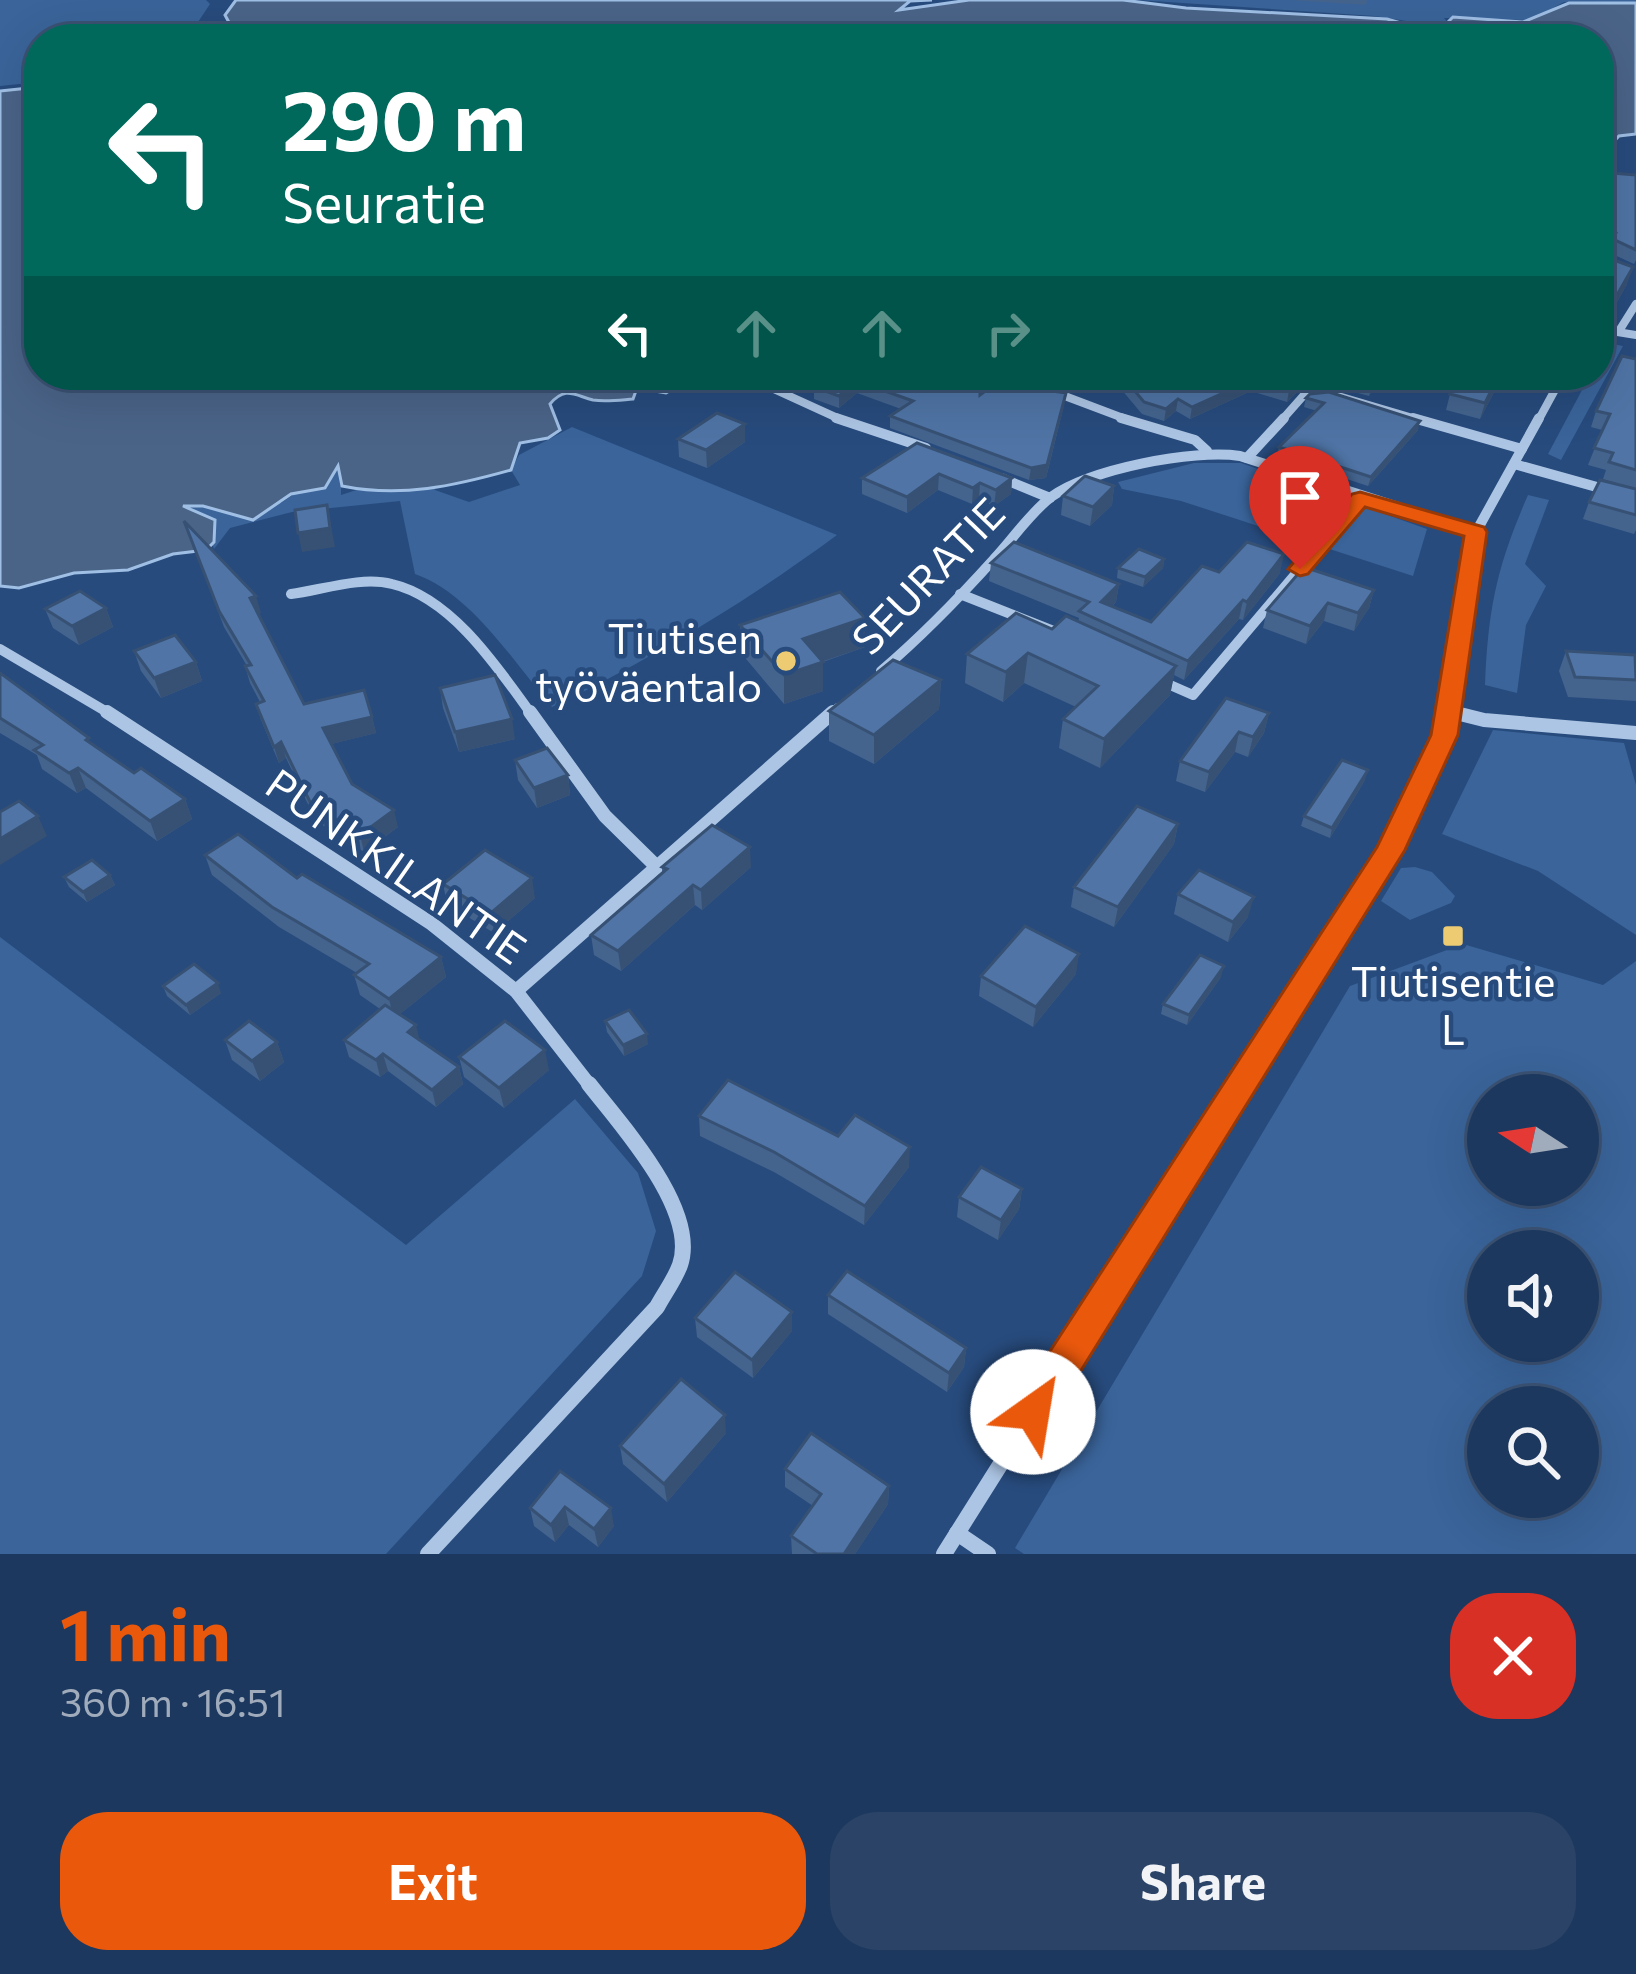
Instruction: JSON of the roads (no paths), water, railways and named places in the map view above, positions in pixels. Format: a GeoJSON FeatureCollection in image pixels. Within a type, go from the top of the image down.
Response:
{"type":"FeatureCollection","features":[{"type":"Feature","properties":{"kind":"street"},"geometry":{"type":"LineString","coordinates":[[1619,332],[1636,304]]}},
{"type":"Feature","properties":{"kind":"street"},"geometry":{"type":"LineString","coordinates":[[1614,331],[1636,335]]}},
{"type":"Feature","properties":{"kind":"street"},"geometry":{"type":"LineString","coordinates":[[774,390],[819,412],[948,457]]}},
{"type":"Feature","properties":{"kind":"street"},"geometry":{"type":"LineString","coordinates":[[1056,390],[1079,405],[1195,440],[1208,451]]}},
{"type":"Feature","properties":{"kind":"street"},"geometry":{"type":"LineString","coordinates":[[944,1554],[1390,850],[1422,791],[1451,712],[1476,532],[1555,390]]}},
{"type":"Feature","properties":{"kind":"street"},"geometry":{"type":"LineString","coordinates":[[1247,458],[1304,395],[1328,393],[1522,449]]}},
{"type":"Feature","properties":{"kind":"street","name":"SEURATIE"},"geometry":{"type":"LineString","coordinates":[[870,680],[935,624],[1050,498],[1080,483],[1208,451],[1247,458],[1476,532]]}},
{"type":"Feature","properties":{"kind":"street"},"geometry":{"type":"LineString","coordinates":[[1514,464],[1636,498]]}},
{"type":"Feature","properties":{"kind":"street"},"geometry":{"type":"LineString","coordinates":[[989,473],[1050,498]]}},
{"type":"Feature","properties":{"kind":"street"},"geometry":{"type":"LineString","coordinates":[[1152,677],[1193,695],[1360,498]]}},
{"type":"Feature","properties":{"kind":"street"},"geometry":{"type":"LineString","coordinates":[[291,594],[392,584],[425,597],[475,646],[543,727],[626,842],[657,867]]}},
{"type":"Feature","properties":{"kind":"street"},"geometry":{"type":"LineString","coordinates":[[960,594],[1075,640]]}},
{"type":"Feature","properties":{"kind":"street","name":"PUNKKILANTIE"},"geometry":{"type":"LineString","coordinates":[[0,649],[135,729],[432,924],[515,991],[657,1172],[676,1216],[682,1262],[657,1307],[428,1554]]}},
{"type":"Feature","properties":{"kind":"street","name":"SEURATIE"},"geometry":{"type":"LineString","coordinates":[[515,991],[854,694]]}},
{"type":"Feature","properties":{"kind":"street"},"geometry":{"type":"LineString","coordinates":[[1451,712],[1484,720],[1636,733]]}},
{"type":"Feature","properties":{"kind":"street"},"geometry":{"type":"LineString","coordinates":[[957,1533],[988,1554]]}},
{"type":"Feature","properties":{"kind":"place","name":"Tiutisen työväentalo"},"geometry":{"type":"Point","coordinates":[786,661]}},
{"type":"Feature","properties":{"kind":"place","name":"Tiutisentie L"},"geometry":{"type":"Point","coordinates":[1453,936]}}]}
